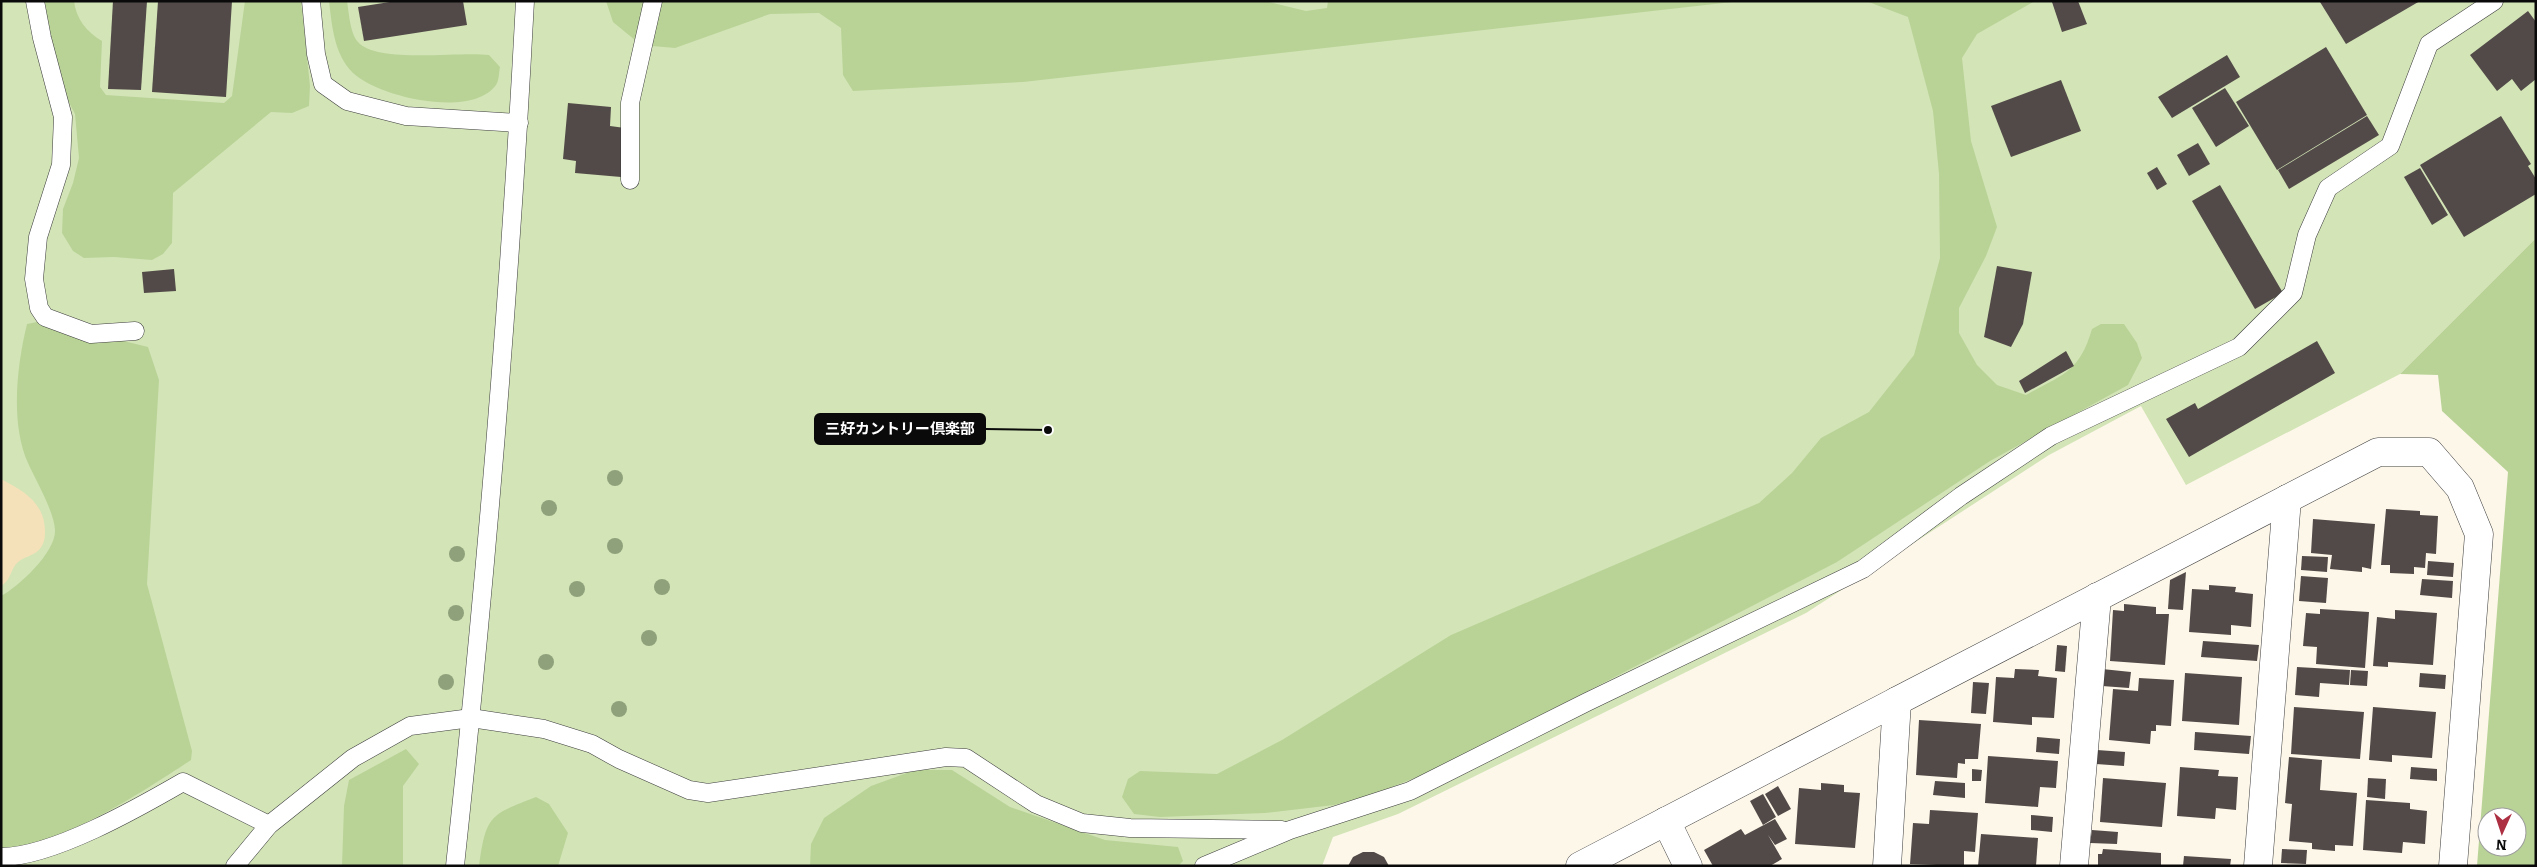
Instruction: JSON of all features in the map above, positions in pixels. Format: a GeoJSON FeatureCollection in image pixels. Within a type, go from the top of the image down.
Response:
{"type":"FeatureCollection","features":[{"type":"Feature","properties":{"kind":"street"},"geometry":{"type":"LineString","coordinates":[[1580,866],[2378,452],[2429,452],[2460,488],[2479,534],[2452,866]]}},
{"type":"Feature","properties":{"kind":"street"},"geometry":{"type":"LineString","coordinates":[[2258,866],[2287,499]]}},
{"type":"Feature","properties":{"kind":"street"},"geometry":{"type":"LineString","coordinates":[[2074,866],[2097,597]]}},
{"type":"Feature","properties":{"kind":"street"},"geometry":{"type":"LineString","coordinates":[[1887,866],[1897,701]]}},
{"type":"Feature","properties":{"kind":"street"},"geometry":{"type":"LineString","coordinates":[[1666,821],[1688,866]]}},
{"type":"Feature","properties":{"kind":"lane"},"geometry":{"type":"LineString","coordinates":[[36,1],[42,38],[63,117],[61,165],[38,237],[34,279],[39,308],[45,317],[91,334],[134,331]]}},
{"type":"Feature","properties":{"kind":"lane"},"geometry":{"type":"LineString","coordinates":[[311,1],[316,54],[323,84],[347,101],[406,116],[519,123]]}},
{"type":"Feature","properties":{"kind":"lane"},"geometry":{"type":"LineString","coordinates":[[455,866],[471,718],[519,123],[525,1]]}},
{"type":"Feature","properties":{"kind":"lane"},"geometry":{"type":"LineString","coordinates":[[630,180],[630,103],[653,1]]}},
{"type":"Feature","properties":{"kind":"lane"},"geometry":{"type":"LineString","coordinates":[[1204,866],[1290,830],[1410,791],[1587,702],[1863,568],[1961,496],[2051,436],[2239,347],[2293,293],[2307,235],[2328,188],[2390,146],[2429,44],[2494,1]]}},
{"type":"Feature","properties":{"kind":"lane"},"geometry":{"type":"LineString","coordinates":[[236,866],[269,825],[352,758],[410,726],[471,718],[544,730],[592,744],[619,759],[689,790],[708,793],[946,757],[966,758],[1036,804],[1082,823],[1130,828],[1290,830]]}},
{"type":"Feature","properties":{"kind":"lane"},"geometry":{"type":"LineString","coordinates":[[11,860],[58,844],[141,806],[183,782],[269,825]]}},
{"type":"Feature","properties":{"kind":"green space"},"geometry":{"type":"Polygon","coordinates":[[[1,1],[2536,1],[2536,238],[2400,374],[2186,485],[2141,406],[2049,455],[1806,613],[1398,814],[1333,837],[1322,866],[1,866],[1,1]]]}},
{"type":"Feature","properties":{"kind":"green space"},"geometry":{"type":"Polygon","coordinates":[[[45,1],[74,1],[77,14],[83,24],[102,41],[100,87],[106,95],[224,103],[232,96],[245,1],[301,1],[310,86],[309,106],[292,113],[271,112],[173,193],[172,243],[163,254],[152,260],[114,257],[84,258],[73,251],[62,233],[63,209],[73,183],[79,158],[75,114],[62,89],[49,37],[45,1]]]}},
{"type":"Feature","properties":{"kind":"green space"},"geometry":{"type":"Polygon","coordinates":[[[329,1],[347,1],[350,23],[355,38],[368,49],[400,55],[489,55],[500,67],[497,83],[484,95],[467,101],[447,102],[425,101],[403,96],[365,82],[353,73],[338,48],[331,20],[329,1]]]}},
{"type":"Feature","properties":{"kind":"green space"},"geometry":{"type":"Polygon","coordinates":[[[606,1],[1265,1],[1306,11],[1327,8],[1328,1],[1741,1],[1023,82],[853,91],[843,75],[841,28],[819,13],[770,14],[675,48],[641,45],[613,22],[606,1]]]}},
{"type":"Feature","properties":{"kind":"green space"},"geometry":{"type":"Polygon","coordinates":[[[1866,1],[2035,1],[1977,34],[1962,58],[1971,141],[1997,227],[1986,256],[1959,308],[1959,333],[1977,365],[1997,385],[2026,395],[2068,371],[2075,364],[2087,344],[2092,329],[2101,324],[2124,324],[2137,343],[2142,358],[2128,385],[1990,461],[1837,562],[1437,769],[1369,796],[1334,805],[1265,813],[1160,817],[1134,814],[1122,797],[1128,779],[1140,771],[1217,774],[1282,740],[1451,635],[1759,503],[1792,473],[1821,438],[1869,412],[1914,355],[1940,258],[1939,174],[1933,111],[1908,17],[1866,1]]]}},
{"type":"Feature","properties":{"kind":"green space"},"geometry":{"type":"Polygon","coordinates":[[[2536,238],[2536,866],[2477,866],[2478,857],[2527,857],[2527,807],[2482,807],[2508,472],[2442,411],[2438,375],[2400,374],[2536,238]]]}},
{"type":"Feature","properties":{"kind":"green space"},"geometry":{"type":"Polygon","coordinates":[[[42,321],[148,347],[159,380],[147,584],[192,751],[191,760],[150,787],[100,816],[48,839],[1,848],[1,596],[17,585],[35,568],[50,548],[55,530],[48,505],[22,447],[17,412],[20,357],[27,324],[42,321]]]}},
{"type":"Feature","properties":{"kind":"green space"},"geometry":{"type":"Polygon","coordinates":[[[406,749],[419,764],[403,786],[403,866],[342,866],[344,806],[349,780],[406,749]]]}},
{"type":"Feature","properties":{"kind":"green space"},"geometry":{"type":"Polygon","coordinates":[[[915,770],[952,770],[1010,807],[1105,840],[1178,847],[1183,861],[1178,866],[810,866],[811,844],[824,818],[871,786],[915,770]]]}},
{"type":"Feature","properties":{"kind":"green space"},"geometry":{"type":"Polygon","coordinates":[[[536,797],[549,804],[568,833],[558,866],[479,866],[484,836],[493,819],[509,808],[536,797]]]}},
{"type":"Feature","properties":{"kind":"sand"},"geometry":{"type":"Polygon","coordinates":[[[1,479],[18,488],[32,499],[41,513],[45,532],[44,541],[39,550],[18,562],[6,582],[1,586],[1,479]]]}},
{"type":"Feature","properties":{"kind":"building"},"geometry":{"type":"Polygon","coordinates":[[[113,1],[147,1],[141,90],[108,89],[113,1]]]}},
{"type":"Feature","properties":{"kind":"building"},"geometry":{"type":"Polygon","coordinates":[[[158,1],[232,1],[226,97],[152,92],[158,1]]]}},
{"type":"Feature","properties":{"kind":"building"},"geometry":{"type":"Polygon","coordinates":[[[396,1],[463,1],[467,25],[364,41],[358,7],[396,1]]]}},
{"type":"Feature","properties":{"kind":"building"},"geometry":{"type":"Polygon","coordinates":[[[2078,1],[2087,24],[2062,32],[2052,2],[2078,1]]]}},
{"type":"Feature","properties":{"kind":"building"},"geometry":{"type":"Polygon","coordinates":[[[2420,1],[2346,44],[2320,2],[2420,1]]]}},
{"type":"Feature","properties":{"kind":"building"},"geometry":{"type":"Polygon","coordinates":[[[2528,11],[2536,22],[2536,79],[2521,91],[2512,79],[2497,91],[2470,55],[2528,11]]]}},
{"type":"Feature","properties":{"kind":"building"},"geometry":{"type":"Polygon","coordinates":[[[2326,47],[2367,115],[2277,170],[2236,102],[2326,47]]]}},
{"type":"Feature","properties":{"kind":"building"},"geometry":{"type":"Polygon","coordinates":[[[2227,55],[2240,77],[2172,118],[2158,97],[2227,55]]]}},
{"type":"Feature","properties":{"kind":"building"},"geometry":{"type":"Polygon","coordinates":[[[2061,80],[2081,131],[2011,157],[1991,106],[2061,80]]]}},
{"type":"Feature","properties":{"kind":"building"},"geometry":{"type":"Polygon","coordinates":[[[2225,88],[2249,126],[2216,147],[2192,108],[2225,88]]]}},
{"type":"Feature","properties":{"kind":"building"},"geometry":{"type":"Polygon","coordinates":[[[568,103],[611,107],[610,126],[625,128],[621,177],[575,173],[576,161],[563,159],[568,103]]]}},
{"type":"Feature","properties":{"kind":"building"},"geometry":{"type":"Polygon","coordinates":[[[2367,116],[2379,135],[2289,189],[2278,170],[2367,116]]]}},
{"type":"Feature","properties":{"kind":"building"},"geometry":{"type":"Polygon","coordinates":[[[2501,116],[2531,164],[2528,166],[2536,179],[2536,194],[2464,237],[2420,165],[2501,116]]]}},
{"type":"Feature","properties":{"kind":"building"},"geometry":{"type":"Polygon","coordinates":[[[2198,143],[2210,164],[2189,176],[2177,155],[2198,143]]]}},
{"type":"Feature","properties":{"kind":"building"},"geometry":{"type":"Polygon","coordinates":[[[2157,167],[2167,184],[2157,190],[2147,173],[2157,167]]]}},
{"type":"Feature","properties":{"kind":"building"},"geometry":{"type":"Polygon","coordinates":[[[2420,168],[2448,215],[2432,225],[2404,177],[2420,168]]]}},
{"type":"Feature","properties":{"kind":"building"},"geometry":{"type":"Polygon","coordinates":[[[2220,185],[2283,293],[2255,309],[2192,201],[2220,185]]]}},
{"type":"Feature","properties":{"kind":"building"},"geometry":{"type":"Polygon","coordinates":[[[1997,266],[2032,272],[2023,324],[2011,347],[1984,337],[1997,266]]]}},
{"type":"Feature","properties":{"kind":"building"},"geometry":{"type":"Polygon","coordinates":[[[174,269],[176,291],[144,293],[142,272],[174,269]]]}},
{"type":"Feature","properties":{"kind":"building"},"geometry":{"type":"Polygon","coordinates":[[[2317,341],[2335,373],[2189,457],[2166,419],[2195,403],[2198,409],[2317,341]]]}},
{"type":"Feature","properties":{"kind":"building"},"geometry":{"type":"Polygon","coordinates":[[[2066,351],[2074,366],[2025,393],[2019,381],[2066,351]]]}},
{"type":"Feature","properties":{"kind":"building"},"geometry":{"type":"Polygon","coordinates":[[[2386,509],[2420,511],[2420,515],[2438,516],[2436,554],[2426,553],[2425,568],[2414,567],[2414,574],[2390,573],[2390,565],[2381,565],[2386,509]]]}},
{"type":"Feature","properties":{"kind":"building"},"geometry":{"type":"Polygon","coordinates":[[[2313,519],[2375,524],[2371,569],[2362,567],[2362,572],[2330,569],[2332,555],[2311,553],[2313,519]]]}},
{"type":"Feature","properties":{"kind":"building"},"geometry":{"type":"Polygon","coordinates":[[[2302,556],[2328,557],[2327,572],[2301,570],[2302,556]]]}},
{"type":"Feature","properties":{"kind":"building"},"geometry":{"type":"Polygon","coordinates":[[[2428,561],[2454,563],[2453,577],[2427,575],[2428,561]]]}},
{"type":"Feature","properties":{"kind":"building"},"geometry":{"type":"Polygon","coordinates":[[[2186,572],[2183,610],[2168,609],[2170,580],[2186,572]]]}},
{"type":"Feature","properties":{"kind":"building"},"geometry":{"type":"Polygon","coordinates":[[[2301,576],[2328,578],[2326,603],[2299,601],[2301,576]]]}},
{"type":"Feature","properties":{"kind":"building"},"geometry":{"type":"Polygon","coordinates":[[[2422,579],[2453,581],[2452,598],[2420,595],[2422,579]]]}},
{"type":"Feature","properties":{"kind":"building"},"geometry":{"type":"Polygon","coordinates":[[[2209,585],[2236,587],[2235,592],[2253,594],[2251,627],[2231,625],[2231,635],[2189,632],[2192,589],[2209,590],[2209,585]]]}},
{"type":"Feature","properties":{"kind":"building"},"geometry":{"type":"Polygon","coordinates":[[[2124,604],[2156,607],[2156,614],[2169,614],[2165,665],[2110,661],[2113,610],[2124,611],[2124,604]]]}},
{"type":"Feature","properties":{"kind":"building"},"geometry":{"type":"Polygon","coordinates":[[[2320,609],[2369,612],[2365,668],[2316,664],[2317,647],[2303,646],[2306,613],[2320,614],[2320,609]]]}},
{"type":"Feature","properties":{"kind":"building"},"geometry":{"type":"Polygon","coordinates":[[[2395,610],[2437,613],[2433,665],[2388,662],[2388,667],[2373,666],[2377,617],[2395,619],[2395,610]]]}},
{"type":"Feature","properties":{"kind":"building"},"geometry":{"type":"Polygon","coordinates":[[[2203,641],[2259,645],[2257,661],[2201,657],[2203,641]]]}},
{"type":"Feature","properties":{"kind":"building"},"geometry":{"type":"Polygon","coordinates":[[[2057,645],[2067,646],[2065,672],[2055,671],[2057,645]]]}},
{"type":"Feature","properties":{"kind":"building"},"geometry":{"type":"Polygon","coordinates":[[[2297,667],[2350,670],[2349,685],[2320,683],[2319,697],[2295,695],[2297,667]]]}},
{"type":"Feature","properties":{"kind":"building"},"geometry":{"type":"Polygon","coordinates":[[[2015,669],[2039,670],[2038,676],[2057,678],[2054,718],[2032,717],[2032,725],[1993,722],[1996,677],[2014,678],[2015,669]]]}},
{"type":"Feature","properties":{"kind":"building"},"geometry":{"type":"Polygon","coordinates":[[[2102,669],[2131,672],[2129,688],[2102,686],[2102,669]]]}},
{"type":"Feature","properties":{"kind":"building"},"geometry":{"type":"Polygon","coordinates":[[[2351,670],[2368,671],[2367,686],[2350,685],[2351,670]]]}},
{"type":"Feature","properties":{"kind":"building"},"geometry":{"type":"Polygon","coordinates":[[[2185,673],[2242,677],[2239,725],[2182,721],[2185,673]]]}},
{"type":"Feature","properties":{"kind":"building"},"geometry":{"type":"Polygon","coordinates":[[[2420,673],[2446,675],[2445,689],[2419,687],[2420,673]]]}},
{"type":"Feature","properties":{"kind":"building"},"geometry":{"type":"Polygon","coordinates":[[[2139,678],[2174,680],[2171,726],[2156,725],[2156,731],[2151,731],[2150,744],[2109,740],[2113,689],[2138,691],[2139,678]]]}},
{"type":"Feature","properties":{"kind":"building"},"geometry":{"type":"Polygon","coordinates":[[[1973,682],[1989,683],[1986,714],[1971,713],[1973,682]]]}},
{"type":"Feature","properties":{"kind":"building"},"geometry":{"type":"Polygon","coordinates":[[[2294,707],[2364,712],[2360,759],[2291,754],[2294,707]]]}},
{"type":"Feature","properties":{"kind":"building"},"geometry":{"type":"Polygon","coordinates":[[[2373,707],[2436,712],[2432,758],[2392,755],[2392,762],[2369,760],[2373,707]]]}},
{"type":"Feature","properties":{"kind":"building"},"geometry":{"type":"Polygon","coordinates":[[[1919,720],[1981,724],[1978,759],[1965,759],[1965,764],[1958,763],[1957,778],[1916,775],[1919,720]]]}},
{"type":"Feature","properties":{"kind":"building"},"geometry":{"type":"Polygon","coordinates":[[[2195,732],[2251,736],[2249,754],[2194,750],[2195,732]]]}},
{"type":"Feature","properties":{"kind":"building"},"geometry":{"type":"Polygon","coordinates":[[[2037,737],[2060,739],[2059,754],[2036,752],[2037,737]]]}},
{"type":"Feature","properties":{"kind":"building"},"geometry":{"type":"Polygon","coordinates":[[[2097,750],[2125,752],[2124,766],[2096,764],[2097,750]]]}},
{"type":"Feature","properties":{"kind":"building"},"geometry":{"type":"Polygon","coordinates":[[[1988,756],[2058,761],[2056,788],[2040,787],[2038,807],[1985,803],[1988,756]]]}},
{"type":"Feature","properties":{"kind":"building"},"geometry":{"type":"Polygon","coordinates":[[[2289,757],[2322,760],[2320,790],[2357,793],[2353,846],[2335,845],[2335,851],[2312,849],[2312,843],[2289,841],[2292,804],[2285,803],[2289,757]]]}},
{"type":"Feature","properties":{"kind":"building"},"geometry":{"type":"Polygon","coordinates":[[[2180,767],[2219,770],[2218,776],[2238,777],[2236,810],[2216,808],[2215,819],[2177,816],[2180,767]]]}},
{"type":"Feature","properties":{"kind":"building"},"geometry":{"type":"Polygon","coordinates":[[[2411,767],[2437,769],[2437,781],[2410,779],[2411,767]]]}},
{"type":"Feature","properties":{"kind":"building"},"geometry":{"type":"Polygon","coordinates":[[[1972,769],[1982,770],[1981,781],[1972,781],[1972,769]]]}},
{"type":"Feature","properties":{"kind":"building"},"geometry":{"type":"Polygon","coordinates":[[[2103,778],[2166,783],[2162,827],[2100,822],[2103,778]]]}},
{"type":"Feature","properties":{"kind":"building"},"geometry":{"type":"Polygon","coordinates":[[[2368,778],[2386,779],[2385,799],[2367,797],[2368,778]]]}},
{"type":"Feature","properties":{"kind":"building"},"geometry":{"type":"Polygon","coordinates":[[[1935,781],[1965,783],[1965,798],[1933,795],[1935,781]]]}},
{"type":"Feature","properties":{"kind":"building"},"geometry":{"type":"Polygon","coordinates":[[[1821,783],[1844,785],[1844,792],[1860,793],[1855,848],[1795,844],[1799,788],[1821,790],[1821,783]]]}},
{"type":"Feature","properties":{"kind":"building"},"geometry":{"type":"Polygon","coordinates":[[[1778,786],[1791,809],[1778,816],[1765,794],[1778,786]]]}},
{"type":"Feature","properties":{"kind":"building"},"geometry":{"type":"Polygon","coordinates":[[[1763,794],[1776,817],[1763,825],[1750,801],[1763,794]]]}},
{"type":"Feature","properties":{"kind":"building"},"geometry":{"type":"Polygon","coordinates":[[[2366,800],[2410,803],[2410,809],[2427,811],[2425,844],[2403,842],[2402,853],[2363,850],[2366,800]]]}},
{"type":"Feature","properties":{"kind":"building"},"geometry":{"type":"Polygon","coordinates":[[[1930,810],[1978,813],[1975,852],[1964,851],[1964,866],[1910,864],[1913,823],[1929,824],[1930,810]]]}},
{"type":"Feature","properties":{"kind":"building"},"geometry":{"type":"Polygon","coordinates":[[[2031,815],[2053,817],[2052,832],[2031,830],[2031,815]]]}},
{"type":"Feature","properties":{"kind":"building"},"geometry":{"type":"Polygon","coordinates":[[[1775,819],[1787,839],[1775,845],[1768,835],[1782,859],[1770,866],[1713,866],[1704,850],[1741,829],[1745,835],[1775,819]]]}},
{"type":"Feature","properties":{"kind":"building"},"geometry":{"type":"Polygon","coordinates":[[[2092,830],[2118,832],[2117,844],[2090,843],[2092,830]]]}},
{"type":"Feature","properties":{"kind":"building"},"geometry":{"type":"Polygon","coordinates":[[[1981,834],[2038,838],[2036,866],[1978,866],[1981,834]]]}},
{"type":"Feature","properties":{"kind":"building"},"geometry":{"type":"Polygon","coordinates":[[[2103,849],[2161,853],[2161,866],[2098,866],[2098,854],[2102,854],[2103,849]]]}},
{"type":"Feature","properties":{"kind":"building"},"geometry":{"type":"Polygon","coordinates":[[[2282,849],[2307,850],[2306,864],[2281,863],[2282,849]]]}},
{"type":"Feature","properties":{"kind":"building"},"geometry":{"type":"Polygon","coordinates":[[[1363,852],[1374,852],[1384,857],[1389,866],[1348,866],[1353,857],[1363,852]]]}},
{"type":"Feature","properties":{"kind":"building"},"geometry":{"type":"Polygon","coordinates":[[[2184,856],[2231,859],[2230,866],[2183,866],[2184,856]]]}},
{"type":"Feature","properties":{"kind":"place","name":"三好カントリー倶楽部"},"geometry":{"type":"Point","coordinates":[1048,430]}}]}
